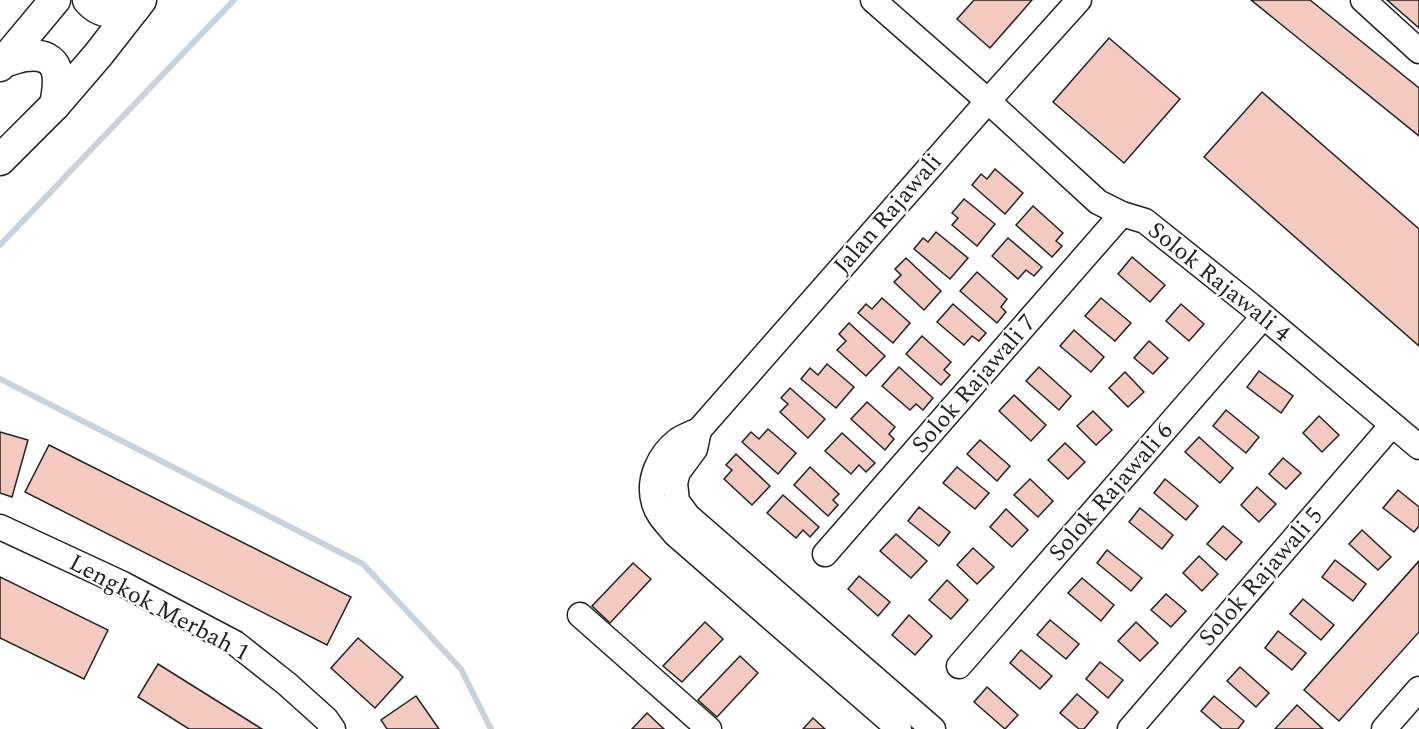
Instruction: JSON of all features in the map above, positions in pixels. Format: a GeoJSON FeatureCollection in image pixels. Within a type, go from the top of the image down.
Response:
{"type":"FeatureCollection","features":[{"type":"Feature","properties":{"kind":"main road"},"geometry":{"type":"LineString","coordinates":[[2,64],[55,0]]}},
{"type":"Feature","properties":{"kind":"main road"},"geometry":{"type":"LineString","coordinates":[[88,0],[102,11],[122,11],[138,4]]}},
{"type":"Feature","properties":{"kind":"main road"},"geometry":{"type":"LineString","coordinates":[[0,160],[55,105],[98,56],[138,4]]}},
{"type":"Feature","properties":{"kind":"main road"},"geometry":{"type":"LineString","coordinates":[[2,64],[27,56],[37,56],[55,65],[59,86],[55,105]]}},
{"type":"Feature","properties":{"kind":"street","name":"Solok Rajawali 4"},"geometry":{"type":"LineString","coordinates":[[873,0],[1098,202],[1122,214],[1144,221],[1419,447]]}},
{"type":"Feature","properties":{"kind":"street","name":"Jalan Rajawali"},"geometry":{"type":"LineString","coordinates":[[899,729],[675,534],[660,516],[654,502],[652,480],[663,455],[678,440],[699,430],[1079,0]]}},
{"type":"Feature","properties":{"kind":"street"},"geometry":{"type":"LineString","coordinates":[[1363,0],[1419,51]]}},
{"type":"Feature","properties":{"kind":"street","name":"Solok Rajawali 7"},"geometry":{"type":"LineString","coordinates":[[825,554],[1122,214]]}},
{"type":"Feature","properties":{"kind":"street","name":"Solok Rajawali 6"},"geometry":{"type":"LineString","coordinates":[[959,666],[1263,317]]}},
{"type":"Feature","properties":{"kind":"street","name":"Solok Rajawali 5"},"geometry":{"type":"LineString","coordinates":[[1130,729],[1392,425]]}},
{"type":"Feature","properties":{"kind":"street","name":"Jalan Rajawali"},"geometry":{"type":"LineString","coordinates":[[699,430],[695,449],[678,472],[675,483],[677,501],[688,516],[933,729]]}},
{"type":"Feature","properties":{"kind":"street","name":"Lengkok Merbah 1"},"geometry":{"type":"LineString","coordinates":[[0,527],[123,584],[235,643],[287,684],[333,729]]}},
{"type":"Feature","properties":{"kind":"street"},"geometry":{"type":"LineString","coordinates":[[580,615],[709,729]]}},
{"type":"Feature","properties":{"kind":"street"},"geometry":{"type":"LineString","coordinates":[[1384,729],[1419,689]]}},
{"type":"Feature","properties":{"kind":"building"},"geometry":{"type":"Polygon","coordinates":[[[974,0],[1032,0],[990,48],[957,19],[974,0]]]}},
{"type":"Feature","properties":{"kind":"building"},"geometry":{"type":"Polygon","coordinates":[[[1251,0],[1310,0],[1419,88],[1419,136],[1251,0]]]}},
{"type":"Feature","properties":{"kind":"building"},"geometry":{"type":"Polygon","coordinates":[[[1387,0],[1419,0],[1419,28],[1387,0]]]}},
{"type":"Feature","properties":{"kind":"building"},"geometry":{"type":"Polygon","coordinates":[[[1109,38],[1180,99],[1124,163],[1053,102],[1109,38]]]}},
{"type":"Feature","properties":{"kind":"building"},"geometry":{"type":"Polygon","coordinates":[[[1262,92],[1419,229],[1419,346],[1204,157],[1262,92]]]}},
{"type":"Feature","properties":{"kind":"building"},"geometry":{"type":"Polygon","coordinates":[[[995,169],[1023,193],[1005,214],[972,185],[981,174],[987,179],[995,169]]]}},
{"type":"Feature","properties":{"kind":"building"},"geometry":{"type":"Polygon","coordinates":[[[964,199],[995,224],[977,246],[952,225],[958,218],[952,213],[964,199]]]}},
{"type":"Feature","properties":{"kind":"building"},"geometry":{"type":"Polygon","coordinates":[[[1033,206],[1063,233],[1056,241],[1062,246],[1052,257],[1016,225],[1033,206]]]}},
{"type":"Feature","properties":{"kind":"building"},"geometry":{"type":"Polygon","coordinates":[[[936,232],[968,258],[950,279],[914,249],[923,238],[928,242],[936,232]]]}},
{"type":"Feature","properties":{"kind":"building"},"geometry":{"type":"Polygon","coordinates":[[[1008,238],[1042,267],[1034,276],[1026,270],[1018,279],[992,256],[1008,238]]]}},
{"type":"Feature","properties":{"kind":"building"},"geometry":{"type":"Polygon","coordinates":[[[1132,257],[1165,285],[1150,302],[1118,274],[1132,257]]]}},
{"type":"Feature","properties":{"kind":"building"},"geometry":{"type":"Polygon","coordinates":[[[906,258],[941,291],[924,310],[894,282],[901,275],[895,269],[906,258]]]}},
{"type":"Feature","properties":{"kind":"building"},"geometry":{"type":"Polygon","coordinates":[[[977,272],[1007,299],[1001,307],[1006,312],[997,323],[960,291],[977,272]]]}},
{"type":"Feature","properties":{"kind":"building"},"geometry":{"type":"Polygon","coordinates":[[[882,298],[910,323],[893,343],[858,313],[866,304],[872,309],[882,298]]]}},
{"type":"Feature","properties":{"kind":"building"},"geometry":{"type":"Polygon","coordinates":[[[1101,298],[1131,323],[1115,341],[1085,316],[1101,298]]]}},
{"type":"Feature","properties":{"kind":"building"},"geometry":{"type":"Polygon","coordinates":[[[953,304],[986,333],[979,341],[972,336],[964,345],[937,322],[953,304]]]}},
{"type":"Feature","properties":{"kind":"building"},"geometry":{"type":"Polygon","coordinates":[[[1181,304],[1204,324],[1189,341],[1166,321],[1181,304]]]}},
{"type":"Feature","properties":{"kind":"building"},"geometry":{"type":"Polygon","coordinates":[[[849,323],[885,356],[866,376],[837,350],[846,341],[839,334],[849,323]]]}},
{"type":"Feature","properties":{"kind":"building"},"geometry":{"type":"Polygon","coordinates":[[[1074,330],[1104,357],[1091,372],[1060,346],[1074,330]]]}},
{"type":"Feature","properties":{"kind":"building"},"geometry":{"type":"Polygon","coordinates":[[[922,336],[951,362],[944,370],[950,375],[941,385],[906,354],[922,336]]]}},
{"type":"Feature","properties":{"kind":"building"},"geometry":{"type":"Polygon","coordinates":[[[1149,341],[1168,358],[1153,374],[1134,358],[1149,341]]]}},
{"type":"Feature","properties":{"kind":"building"},"geometry":{"type":"Polygon","coordinates":[[[827,364],[854,387],[836,408],[801,379],[810,368],[818,375],[827,364]]]}},
{"type":"Feature","properties":{"kind":"building"},"geometry":{"type":"Polygon","coordinates":[[[899,367],[933,398],[923,410],[916,404],[910,410],[882,386],[899,367]]]}},
{"type":"Feature","properties":{"kind":"building"},"geometry":{"type":"Polygon","coordinates":[[[1039,367],[1071,396],[1059,410],[1026,381],[1039,367]]]}},
{"type":"Feature","properties":{"kind":"building"},"geometry":{"type":"Polygon","coordinates":[[[1259,371],[1293,396],[1281,413],[1247,387],[1259,371]]]}},
{"type":"Feature","properties":{"kind":"building"},"geometry":{"type":"Polygon","coordinates":[[[1125,372],[1144,392],[1128,407],[1109,388],[1125,372]]]}},
{"type":"Feature","properties":{"kind":"building"},"geometry":{"type":"Polygon","coordinates":[[[790,388],[825,419],[808,438],[780,412],[788,404],[781,398],[790,388]]]}},
{"type":"Feature","properties":{"kind":"building"},"geometry":{"type":"Polygon","coordinates":[[[1014,395],[1046,425],[1031,441],[999,411],[1014,395]]]}},
{"type":"Feature","properties":{"kind":"building"},"geometry":{"type":"Polygon","coordinates":[[[867,402],[895,427],[889,434],[894,439],[885,450],[851,419],[867,402]]]}},
{"type":"Feature","properties":{"kind":"building"},"geometry":{"type":"Polygon","coordinates":[[[1226,410],[1259,437],[1246,453],[1213,426],[1226,410]]]}},
{"type":"Feature","properties":{"kind":"building"},"geometry":{"type":"Polygon","coordinates":[[[1093,411],[1112,430],[1096,445],[1077,426],[1093,411]]]}},
{"type":"Feature","properties":{"kind":"building"},"geometry":{"type":"Polygon","coordinates":[[[1319,416],[1339,435],[1322,452],[1303,433],[1319,416]]]}},
{"type":"Feature","properties":{"kind":"building"},"geometry":{"type":"Polygon","coordinates":[[[768,429],[796,453],[778,474],[742,442],[751,432],[759,439],[768,429]]]}},
{"type":"Feature","properties":{"kind":"building"},"geometry":{"type":"Polygon","coordinates":[[[0,432],[28,440],[12,497],[0,493],[0,432]]]}},
{"type":"Feature","properties":{"kind":"building"},"geometry":{"type":"Polygon","coordinates":[[[842,433],[875,463],[866,472],[859,465],[851,474],[825,451],[842,433]]]}},
{"type":"Feature","properties":{"kind":"building"},"geometry":{"type":"Polygon","coordinates":[[[1199,437],[1233,468],[1220,483],[1185,452],[1199,437]]]}},
{"type":"Feature","properties":{"kind":"building"},"geometry":{"type":"Polygon","coordinates":[[[980,440],[1010,466],[997,481],[967,454],[980,440]]]}},
{"type":"Feature","properties":{"kind":"building"},"geometry":{"type":"Polygon","coordinates":[[[1065,443],[1085,462],[1068,479],[1048,460],[1065,443]]]}},
{"type":"Feature","properties":{"kind":"building"},"geometry":{"type":"Polygon","coordinates":[[[49,445],[351,597],[327,645],[25,492],[49,445]]]}},
{"type":"Feature","properties":{"kind":"building"},"geometry":{"type":"Polygon","coordinates":[[[736,454],[770,486],[752,505],[724,479],[732,470],[726,465],[736,454]]]}},
{"type":"Feature","properties":{"kind":"building"},"geometry":{"type":"Polygon","coordinates":[[[1283,458],[1301,473],[1286,489],[1269,474],[1283,458]]]}},
{"type":"Feature","properties":{"kind":"building"},"geometry":{"type":"Polygon","coordinates":[[[810,467],[839,494],[833,500],[838,505],[828,516],[794,485],[810,467]]]}},
{"type":"Feature","properties":{"kind":"building"},"geometry":{"type":"Polygon","coordinates":[[[957,467],[989,493],[975,509],[943,483],[957,467]]]}},
{"type":"Feature","properties":{"kind":"building"},"geometry":{"type":"Polygon","coordinates":[[[1030,479],[1053,501],[1038,517],[1014,495],[1030,479]]]}},
{"type":"Feature","properties":{"kind":"building"},"geometry":{"type":"Polygon","coordinates":[[[1165,479],[1198,506],[1186,520],[1154,493],[1165,479]]]}},
{"type":"Feature","properties":{"kind":"building"},"geometry":{"type":"Polygon","coordinates":[[[1257,487],[1276,504],[1259,522],[1241,505],[1257,487]]]}},
{"type":"Feature","properties":{"kind":"building"},"geometry":{"type":"Polygon","coordinates":[[[1398,490],[1419,507],[1419,526],[1414,532],[1383,508],[1398,490]]]}},
{"type":"Feature","properties":{"kind":"building"},"geometry":{"type":"Polygon","coordinates":[[[783,495],[819,527],[810,537],[803,530],[796,538],[767,513],[783,495]]]}},
{"type":"Feature","properties":{"kind":"building"},"geometry":{"type":"Polygon","coordinates":[[[919,507],[950,532],[939,546],[908,521],[919,507]]]}},
{"type":"Feature","properties":{"kind":"building"},"geometry":{"type":"Polygon","coordinates":[[[1140,508],[1173,535],[1162,549],[1129,522],[1140,508]]]}},
{"type":"Feature","properties":{"kind":"building"},"geometry":{"type":"Polygon","coordinates":[[[1006,509],[1028,530],[1012,547],[990,527],[1006,509]]]}},
{"type":"Feature","properties":{"kind":"building"},"geometry":{"type":"Polygon","coordinates":[[[1223,526],[1242,542],[1226,560],[1207,544],[1223,526]]]}},
{"type":"Feature","properties":{"kind":"building"},"geometry":{"type":"Polygon","coordinates":[[[1362,530],[1391,557],[1378,570],[1349,544],[1362,530]]]}},
{"type":"Feature","properties":{"kind":"building"},"geometry":{"type":"Polygon","coordinates":[[[896,534],[927,561],[911,578],[880,551],[896,534]]]}},
{"type":"Feature","properties":{"kind":"building"},"geometry":{"type":"Polygon","coordinates":[[[973,548],[994,567],[977,584],[957,565],[973,548]]]}},
{"type":"Feature","properties":{"kind":"building"},"geometry":{"type":"Polygon","coordinates":[[[1107,550],[1142,578],[1131,591],[1097,563],[1107,550]]]}},
{"type":"Feature","properties":{"kind":"building"},"geometry":{"type":"Polygon","coordinates":[[[1199,556],[1218,574],[1202,591],[1183,573],[1199,556]]]}},
{"type":"Feature","properties":{"kind":"building"},"geometry":{"type":"Polygon","coordinates":[[[1335,560],[1366,584],[1353,601],[1322,577],[1335,560]]]}},
{"type":"Feature","properties":{"kind":"building"},"geometry":{"type":"Polygon","coordinates":[[[1419,561],[1419,632],[1339,721],[1304,690],[1419,561]]]}},
{"type":"Feature","properties":{"kind":"building"},"geometry":{"type":"Polygon","coordinates":[[[633,563],[651,579],[610,623],[592,606],[633,563]]]}},
{"type":"Feature","properties":{"kind":"building"},"geometry":{"type":"Polygon","coordinates":[[[859,576],[890,602],[878,616],[848,589],[859,576]]]}},
{"type":"Feature","properties":{"kind":"building"},"geometry":{"type":"Polygon","coordinates":[[[0,577],[108,630],[84,679],[0,638],[0,577]]]}},
{"type":"Feature","properties":{"kind":"building"},"geometry":{"type":"Polygon","coordinates":[[[1082,578],[1114,605],[1101,621],[1068,593],[1082,578]]]}},
{"type":"Feature","properties":{"kind":"building"},"geometry":{"type":"Polygon","coordinates":[[[947,580],[968,600],[951,619],[929,600],[947,580]]]}},
{"type":"Feature","properties":{"kind":"building"},"geometry":{"type":"Polygon","coordinates":[[[1166,594],[1186,611],[1171,627],[1151,610],[1166,594]]]}},
{"type":"Feature","properties":{"kind":"building"},"geometry":{"type":"Polygon","coordinates":[[[1303,599],[1334,625],[1321,640],[1290,614],[1303,599]]]}},
{"type":"Feature","properties":{"kind":"building"},"geometry":{"type":"Polygon","coordinates":[[[909,615],[932,636],[915,655],[892,635],[909,615]]]}},
{"type":"Feature","properties":{"kind":"building"},"geometry":{"type":"Polygon","coordinates":[[[1050,620],[1079,644],[1066,659],[1037,635],[1050,620]]]}},
{"type":"Feature","properties":{"kind":"building"},"geometry":{"type":"Polygon","coordinates":[[[705,622],[723,639],[682,682],[663,666],[705,622]]]}},
{"type":"Feature","properties":{"kind":"building"},"geometry":{"type":"Polygon","coordinates":[[[1136,622],[1158,643],[1140,661],[1118,641],[1136,622]]]}},
{"type":"Feature","properties":{"kind":"building"},"geometry":{"type":"Polygon","coordinates":[[[1278,631],[1306,653],[1292,670],[1265,648],[1278,631]]]}},
{"type":"Feature","properties":{"kind":"building"},"geometry":{"type":"Polygon","coordinates":[[[358,638],[403,677],[375,708],[331,668],[358,638]]]}},
{"type":"Feature","properties":{"kind":"building"},"geometry":{"type":"Polygon","coordinates":[[[1021,650],[1052,676],[1040,689],[1010,663],[1021,650]]]}},
{"type":"Feature","properties":{"kind":"building"},"geometry":{"type":"Polygon","coordinates":[[[740,656],[758,673],[717,717],[698,700],[740,656]]]}},
{"type":"Feature","properties":{"kind":"building"},"geometry":{"type":"Polygon","coordinates":[[[1100,662],[1123,680],[1108,698],[1086,679],[1100,662]]]}},
{"type":"Feature","properties":{"kind":"building"},"geometry":{"type":"Polygon","coordinates":[[[158,664],[262,729],[189,729],[138,697],[158,664]]]}},
{"type":"Feature","properties":{"kind":"building"},"geometry":{"type":"Polygon","coordinates":[[[1240,667],[1269,693],[1256,707],[1227,681],[1240,667]]]}},
{"type":"Feature","properties":{"kind":"building"},"geometry":{"type":"Polygon","coordinates":[[[987,687],[1018,715],[1005,729],[974,702],[987,687]]]}},
{"type":"Feature","properties":{"kind":"building"},"geometry":{"type":"Polygon","coordinates":[[[1077,694],[1098,712],[1084,729],[1079,729],[1060,713],[1077,694]]]}},
{"type":"Feature","properties":{"kind":"building"},"geometry":{"type":"Polygon","coordinates":[[[416,696],[439,729],[387,729],[381,720],[416,696]]]}},
{"type":"Feature","properties":{"kind":"building"},"geometry":{"type":"Polygon","coordinates":[[[1214,696],[1244,721],[1238,729],[1222,729],[1201,711],[1214,696]]]}},
{"type":"Feature","properties":{"kind":"building"},"geometry":{"type":"Polygon","coordinates":[[[1297,705],[1323,729],[1275,729],[1297,705]]]}},
{"type":"Feature","properties":{"kind":"building"},"geometry":{"type":"Polygon","coordinates":[[[647,713],[664,729],[632,729],[647,713]]]}},
{"type":"Feature","properties":{"kind":"building"},"geometry":{"type":"Polygon","coordinates":[[[813,718],[825,729],[803,729],[813,718]]]}},
{"type":"Feature","properties":{"kind":"waterway"},"geometry":{"type":"LineString","coordinates":[[0,245],[234,0]]}},
{"type":"Feature","properties":{"kind":"waterway"},"geometry":{"type":"LineString","coordinates":[[0,379],[363,564],[461,669],[491,729]]}}]}
